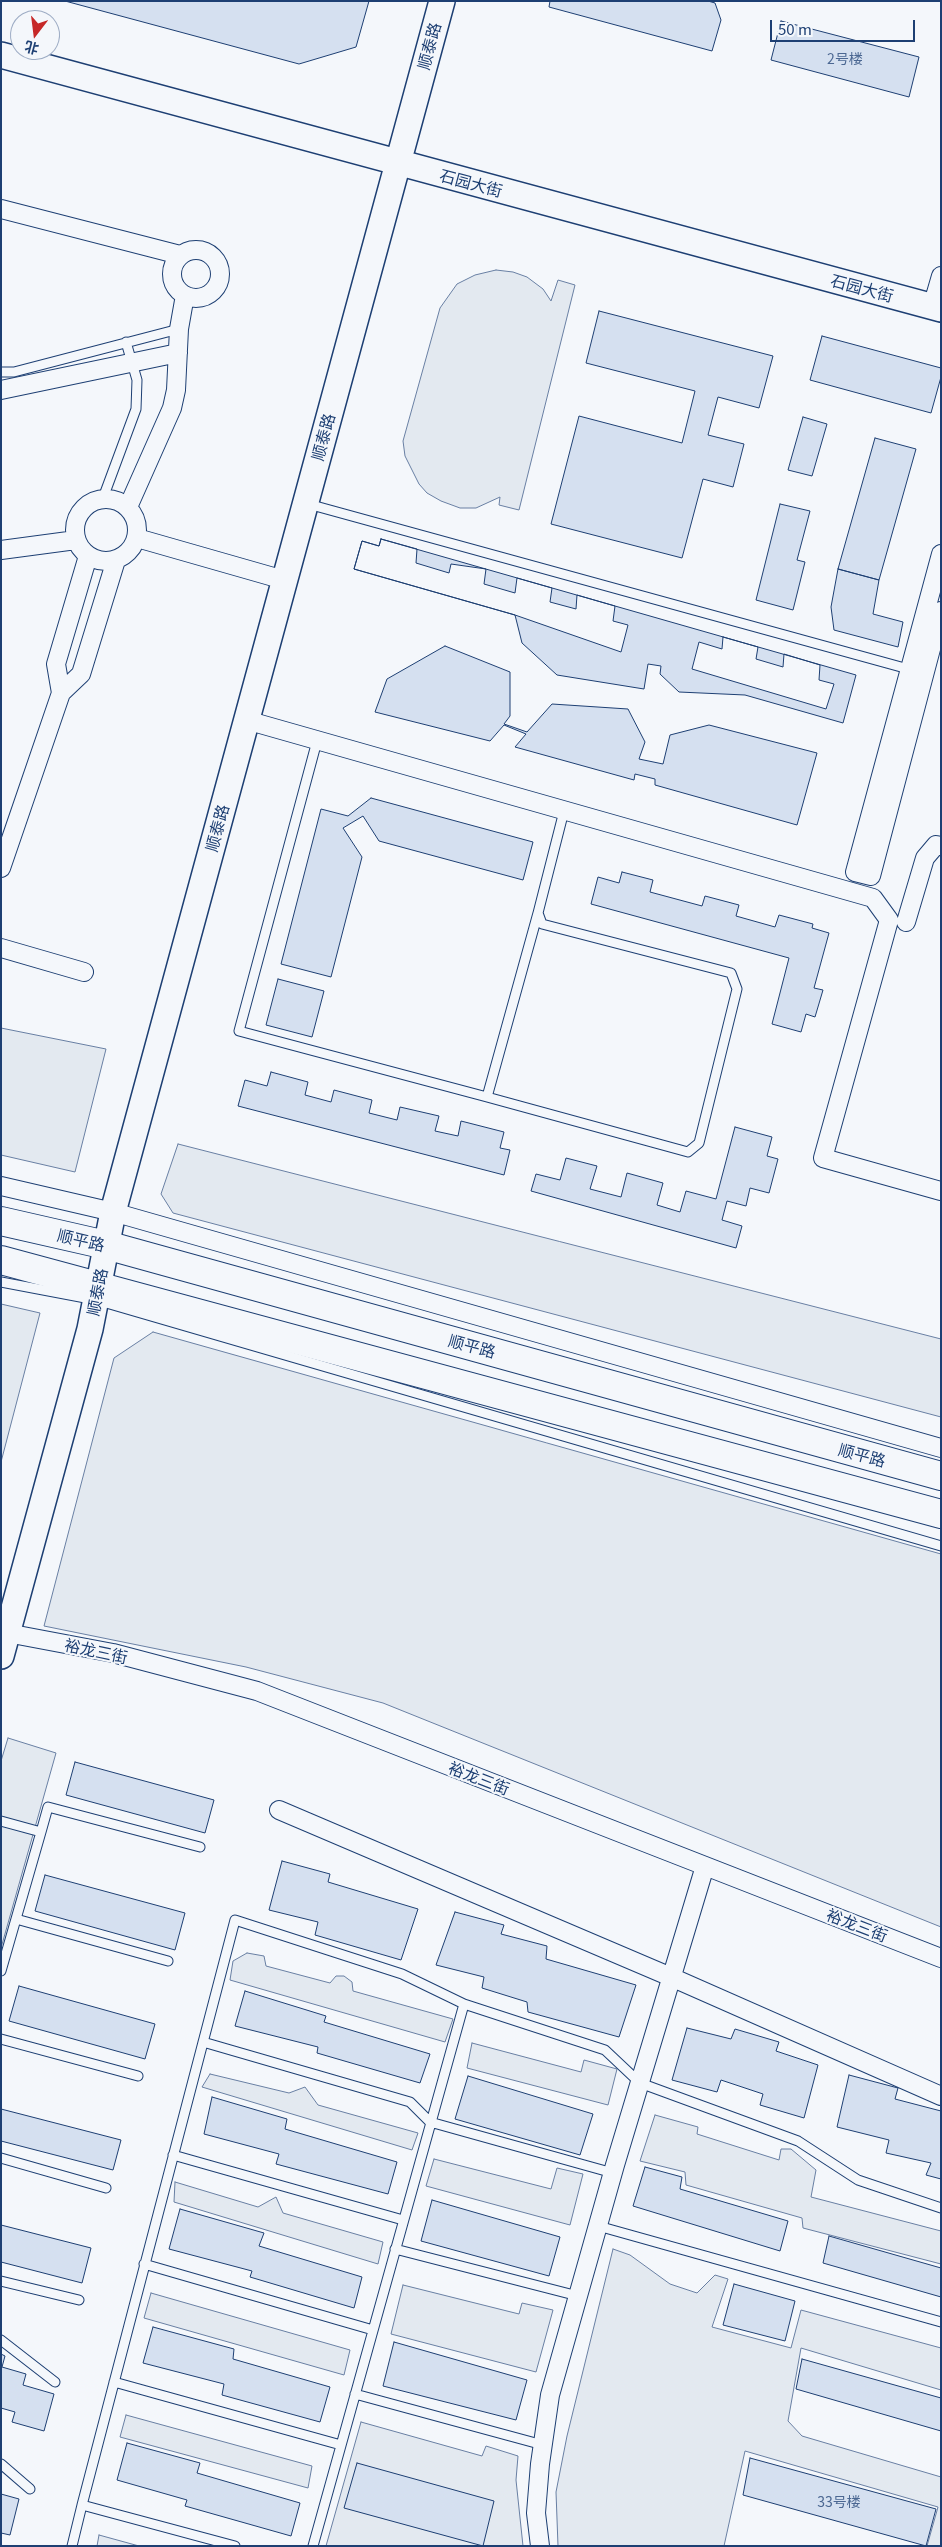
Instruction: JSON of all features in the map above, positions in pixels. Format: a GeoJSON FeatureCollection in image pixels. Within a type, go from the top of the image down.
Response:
{"type":"FeatureCollection","features":[{"type":"Feature","properties":{"kind":"main road","name":"顺平路"},"geometry":{"type":"LineString","coordinates":[[1,1221],[106,1245],[941,1476]]}},
{"type":"Feature","properties":{"kind":"main road"},"geometry":{"type":"LineString","coordinates":[[1,1260],[97,1292],[941,1514]]}},
{"type":"Feature","properties":{"kind":"street","name":"顺泰路"},"geometry":{"type":"LineString","coordinates":[[4,1645],[90,1329],[113,1212],[442,1]]}},
{"type":"Feature","properties":{"kind":"street","name":"石园大街"},"geometry":{"type":"LineString","coordinates":[[1,55],[936,308]]}},
{"type":"Feature","properties":{"kind":"street"},"geometry":{"type":"LineString","coordinates":[[1,209],[180,255],[196,250],[212,256],[219,265],[220,276],[216,287],[207,295],[196,297],[185,295],[173,281],[175,263],[180,255]]}},
{"type":"Feature","properties":{"kind":"street"},"geometry":{"type":"LineString","coordinates":[[936,308],[941,276]]}},
{"type":"Feature","properties":{"kind":"street"},"geometry":{"type":"LineString","coordinates":[[128,507],[172,408],[176,390],[180,329],[185,295]]}},
{"type":"Feature","properties":{"kind":"street"},"geometry":{"type":"LineString","coordinates":[[1,390],[178,353]]}},
{"type":"Feature","properties":{"kind":"street"},"geometry":{"type":"LineString","coordinates":[[103,498],[120,502],[128,507],[138,527],[136,538],[125,555],[116,560],[106,562],[88,556],[76,540],[74,529],[80,513],[92,502],[103,498]]}},
{"type":"Feature","properties":{"kind":"street"},"geometry":{"type":"LineString","coordinates":[[136,538],[284,580]]}},
{"type":"Feature","properties":{"kind":"street"},"geometry":{"type":"LineString","coordinates":[[1,550],[76,540]]}},
{"type":"Feature","properties":{"kind":"street"},"geometry":{"type":"LineString","coordinates":[[863,874],[917,672],[941,554]]}},
{"type":"Feature","properties":{"kind":"street"},"geometry":{"type":"LineString","coordinates":[[61,693],[56,664],[88,556]]}},
{"type":"Feature","properties":{"kind":"street"},"geometry":{"type":"LineString","coordinates":[[1,868],[61,693],[81,674],[116,560]]}},
{"type":"Feature","properties":{"kind":"street"},"geometry":{"type":"LineString","coordinates":[[917,672],[941,611]]}},
{"type":"Feature","properties":{"kind":"street"},"geometry":{"type":"LineString","coordinates":[[246,720],[873,898],[889,920],[823,1158],[941,1191]]}},
{"type":"Feature","properties":{"kind":"street"},"geometry":{"type":"LineString","coordinates":[[906,922],[925,858],[936,845],[941,846]]}},
{"type":"Feature","properties":{"kind":"street"},"geometry":{"type":"LineString","coordinates":[[1,948],[84,972]]}},
{"type":"Feature","properties":{"kind":"street"},"geometry":{"type":"LineString","coordinates":[[1,1186],[113,1212],[941,1448]]}},
{"type":"Feature","properties":{"kind":"street","name":"裕龙三街"},"geometry":{"type":"LineString","coordinates":[[4,1645],[113,1654],[257,1691],[941,1958]]}},
{"type":"Feature","properties":{"kind":"street"},"geometry":{"type":"LineString","coordinates":[[279,1810],[941,2096]]}},
{"type":"Feature","properties":{"kind":"street"},"geometry":{"type":"LineString","coordinates":[[540,2546],[536,2513],[550,2395],[613,2173],[705,1866]]}},
{"type":"Feature","properties":{"kind":"lane"},"geometry":{"type":"LineString","coordinates":[[1,372],[14,372],[180,329]]}},
{"type":"Feature","properties":{"kind":"lane"},"geometry":{"type":"LineString","coordinates":[[103,498],[136,409],[137,380],[126,342]]}},
{"type":"Feature","properties":{"kind":"lane"},"geometry":{"type":"LineString","coordinates":[[305,503],[917,672]]}},
{"type":"Feature","properties":{"kind":"lane"},"geometry":{"type":"LineString","coordinates":[[317,741],[239,1031],[688,1152],[699,1143],[737,989],[731,973],[542,924],[538,913]]}},
{"type":"Feature","properties":{"kind":"lane"},"geometry":{"type":"LineString","coordinates":[[487,1098],[564,810]]}},
{"type":"Feature","properties":{"kind":"lane"},"geometry":{"type":"LineString","coordinates":[[1,1282],[97,1292],[941,1546]]}},
{"type":"Feature","properties":{"kind":"lane"},"geometry":{"type":"LineString","coordinates":[[1,1971],[48,1807],[200,1848]]}},
{"type":"Feature","properties":{"kind":"lane"},"geometry":{"type":"LineString","coordinates":[[1,1821],[40,1832]]}},
{"type":"Feature","properties":{"kind":"lane"},"geometry":{"type":"LineString","coordinates":[[16,1919],[168,1961]]}},
{"type":"Feature","properties":{"kind":"lane"},"geometry":{"type":"LineString","coordinates":[[72,2546],[235,1920],[402,1974],[464,2004],[605,2050],[640,2083],[798,2141],[858,2180],[941,2208]]}},
{"type":"Feature","properties":{"kind":"lane"},"geometry":{"type":"LineString","coordinates":[[313,2546],[464,2004]]}},
{"type":"Feature","properties":{"kind":"lane"},"geometry":{"type":"LineString","coordinates":[[1,2039],[138,2076]]}},
{"type":"Feature","properties":{"kind":"lane"},"geometry":{"type":"LineString","coordinates":[[203,2042],[410,2102],[430,2122],[613,2173]]}},
{"type":"Feature","properties":{"kind":"lane"},"geometry":{"type":"LineString","coordinates":[[173,2155],[403,2220]]}},
{"type":"Feature","properties":{"kind":"lane"},"geometry":{"type":"LineString","coordinates":[[1,2158],[106,2188]]}},
{"type":"Feature","properties":{"kind":"lane"},"geometry":{"type":"LineString","coordinates":[[598,2226],[941,2322]]}},
{"type":"Feature","properties":{"kind":"lane"},"geometry":{"type":"LineString","coordinates":[[395,2249],[578,2296]]}},
{"type":"Feature","properties":{"kind":"lane"},"geometry":{"type":"LineString","coordinates":[[144,2264],[373,2330]]}},
{"type":"Feature","properties":{"kind":"lane"},"geometry":{"type":"LineString","coordinates":[[1,2281],[79,2300]]}},
{"type":"Feature","properties":{"kind":"lane"},"geometry":{"type":"LineString","coordinates":[[1,2340],[55,2382]]}},
{"type":"Feature","properties":{"kind":"lane"},"geometry":{"type":"LineString","coordinates":[[114,2382],[341,2445]]}},
{"type":"Feature","properties":{"kind":"lane"},"geometry":{"type":"LineString","coordinates":[[355,2394],[543,2446]]}},
{"type":"Feature","properties":{"kind":"lane"},"geometry":{"type":"LineString","coordinates":[[1,2464],[30,2489]]}},
{"type":"Feature","properties":{"kind":"lane"},"geometry":{"type":"LineString","coordinates":[[82,2505],[235,2546]]}},
{"type":"Feature","properties":{"kind":"shaded area"},"geometry":{"type":"Polygon","coordinates":[[[496,270],[513,272],[527,277],[543,289],[551,301],[558,280],[575,285],[519,510],[499,505],[500,497],[476,508],[460,508],[427,493],[419,484],[405,456],[403,441],[440,308],[457,284],[475,275],[496,270]]]}},
{"type":"Feature","properties":{"kind":"shaded area"},"geometry":{"type":"Polygon","coordinates":[[[1,1028],[106,1049],[75,1172],[1,1155],[1,1028]]]}},
{"type":"Feature","properties":{"kind":"shaded area"},"geometry":{"type":"Polygon","coordinates":[[[178,1144],[941,1339],[941,1417],[173,1213],[161,1194],[178,1144]]]}},
{"type":"Feature","properties":{"kind":"shaded area"},"geometry":{"type":"Polygon","coordinates":[[[1,1304],[40,1313],[1,1462],[1,1304]]]}},
{"type":"Feature","properties":{"kind":"shaded area"},"geometry":{"type":"Polygon","coordinates":[[[153,1332],[941,1554],[941,1927],[383,1703],[246,1667],[44,1626],[114,1358],[153,1332]]]}},
{"type":"Feature","properties":{"kind":"shaded area"},"geometry":{"type":"Polygon","coordinates":[[[8,1738],[56,1753],[1,1948],[1,1761],[8,1738]]]}},
{"type":"Feature","properties":{"kind":"shaded area"},"geometry":{"type":"Polygon","coordinates":[[[247,1953],[264,1956],[266,1966],[330,1983],[336,1976],[344,1976],[352,1982],[353,1991],[453,2019],[445,2042],[230,1980],[233,1961],[247,1953]]]}},
{"type":"Feature","properties":{"kind":"shaded area"},"geometry":{"type":"Polygon","coordinates":[[[472,2043],[581,2072],[584,2060],[617,2069],[608,2105],[467,2068],[472,2043]]]}},
{"type":"Feature","properties":{"kind":"shaded area"},"geometry":{"type":"Polygon","coordinates":[[[210,2074],[289,2093],[305,2087],[318,2105],[418,2133],[412,2150],[202,2087],[210,2074]]]}},
{"type":"Feature","properties":{"kind":"shaded area"},"geometry":{"type":"Polygon","coordinates":[[[655,2115],[698,2127],[697,2134],[779,2160],[781,2149],[791,2149],[816,2170],[811,2197],[941,2231],[941,2264],[803,2228],[802,2218],[686,2185],[685,2172],[640,2161],[655,2115]]]}},
{"type":"Feature","properties":{"kind":"shaded area"},"geometry":{"type":"Polygon","coordinates":[[[434,2159],[551,2189],[557,2168],[583,2174],[570,2225],[426,2186],[434,2159]]]}},
{"type":"Feature","properties":{"kind":"shaded area"},"geometry":{"type":"Polygon","coordinates":[[[175,2182],[258,2207],[276,2197],[283,2213],[383,2242],[378,2264],[174,2202],[175,2182]]]}},
{"type":"Feature","properties":{"kind":"shaded area"},"geometry":{"type":"Polygon","coordinates":[[[613,2249],[630,2255],[670,2284],[697,2293],[715,2275],[728,2279],[712,2327],[791,2348],[801,2310],[941,2348],[941,2390],[801,2348],[788,2421],[802,2436],[941,2477],[941,2546],[927,2546],[938,2507],[745,2451],[724,2546],[558,2546],[556,2492],[567,2436],[613,2249]]]}},
{"type":"Feature","properties":{"kind":"shaded area"},"geometry":{"type":"Polygon","coordinates":[[[403,2285],[519,2314],[522,2303],[553,2310],[536,2372],[391,2334],[403,2285]]]}},
{"type":"Feature","properties":{"kind":"shaded area"},"geometry":{"type":"Polygon","coordinates":[[[151,2293],[350,2350],[344,2375],[144,2318],[151,2293]]]}},
{"type":"Feature","properties":{"kind":"shaded area"},"geometry":{"type":"Polygon","coordinates":[[[126,2415],[312,2466],[308,2488],[120,2437],[126,2415]]]}},
{"type":"Feature","properties":{"kind":"shaded area"},"geometry":{"type":"Polygon","coordinates":[[[361,2422],[482,2456],[486,2446],[518,2456],[516,2480],[523,2546],[326,2546],[361,2422]]]}},
{"type":"Feature","properties":{"kind":"shaded area"},"geometry":{"type":"Polygon","coordinates":[[[99,2535],[139,2546],[97,2546],[99,2535]]]}},
{"type":"Feature","properties":{"kind":"building"},"geometry":{"type":"Polygon","coordinates":[[[65,1],[369,1],[356,47],[299,64],[65,1]]]}},
{"type":"Feature","properties":{"kind":"building"},"geometry":{"type":"Polygon","coordinates":[[[550,1],[708,1],[715,3],[721,20],[712,51],[549,7],[550,1]]]}},
{"type":"Feature","properties":{"kind":"building"},"geometry":{"type":"Polygon","coordinates":[[[781,21],[919,57],[909,97],[771,60],[781,21]]]}},
{"type":"Feature","properties":{"kind":"building"},"geometry":{"type":"Polygon","coordinates":[[[599,311],[773,356],[759,408],[718,397],[708,435],[744,444],[733,487],[703,479],[682,558],[551,524],[579,416],[682,443],[695,391],[586,363],[599,311]]]}},
{"type":"Feature","properties":{"kind":"building"},"geometry":{"type":"Polygon","coordinates":[[[822,336],[941,368],[941,377],[931,413],[810,380],[822,336]]]}},
{"type":"Feature","properties":{"kind":"building"},"geometry":{"type":"Polygon","coordinates":[[[803,417],[827,424],[812,476],[788,470],[803,417]]]}},
{"type":"Feature","properties":{"kind":"building"},"geometry":{"type":"Polygon","coordinates":[[[875,438],[916,449],[879,580],[838,569],[875,438]]]}},
{"type":"Feature","properties":{"kind":"building"},"geometry":{"type":"Polygon","coordinates":[[[780,504],[810,511],[797,560],[805,562],[793,610],[756,600],[780,504]]]}},
{"type":"Feature","properties":{"kind":"building"},"geometry":{"type":"Polygon","coordinates":[[[381,539],[417,549],[416,563],[449,573],[451,564],[486,569],[484,584],[515,593],[517,578],[552,588],[550,602],[576,609],[577,595],[615,606],[613,621],[628,625],[621,652],[515,615],[354,569],[362,541],[379,546],[381,539]]]}},
{"type":"Feature","properties":{"kind":"building"},"geometry":{"type":"Polygon","coordinates":[[[381,539],[856,675],[843,723],[745,695],[679,692],[660,674],[661,666],[648,664],[644,689],[557,675],[522,643],[515,615],[354,569],[362,541],[379,546],[381,539]]]}},
{"type":"Feature","properties":{"kind":"building"},"geometry":{"type":"Polygon","coordinates":[[[838,569],[879,580],[873,614],[903,622],[898,647],[834,630],[831,607],[838,569]]]}},
{"type":"Feature","properties":{"kind":"building"},"geometry":{"type":"Polygon","coordinates":[[[723,637],[758,647],[756,659],[783,667],[784,654],[820,665],[819,680],[834,684],[826,709],[692,669],[699,642],[722,649],[723,637]]]}},
{"type":"Feature","properties":{"kind":"building"},"geometry":{"type":"Polygon","coordinates":[[[445,646],[510,672],[510,716],[504,724],[527,732],[552,704],[628,709],[645,742],[639,759],[663,764],[670,735],[709,725],[817,753],[797,825],[655,785],[655,779],[635,774],[634,780],[515,747],[526,734],[504,725],[490,741],[375,712],[387,679],[445,646]]]}},
{"type":"Feature","properties":{"kind":"building"},"geometry":{"type":"Polygon","coordinates":[[[371,798],[533,842],[523,880],[379,841],[363,816],[343,828],[362,857],[331,977],[281,964],[321,809],[348,816],[371,798]]]}},
{"type":"Feature","properties":{"kind":"building"},"geometry":{"type":"Polygon","coordinates":[[[622,872],[653,880],[650,892],[702,906],[705,896],[739,905],[736,916],[775,927],[779,915],[813,924],[812,928],[829,933],[814,988],[823,990],[815,1017],[806,1014],[801,1032],[772,1024],[789,958],[591,904],[598,877],[619,883],[622,872]]]}},
{"type":"Feature","properties":{"kind":"building"},"geometry":{"type":"Polygon","coordinates":[[[278,979],[324,991],[312,1037],[266,1025],[278,979]]]}},
{"type":"Feature","properties":{"kind":"building"},"geometry":{"type":"Polygon","coordinates":[[[271,1072],[308,1082],[305,1095],[331,1102],[334,1090],[372,1100],[369,1113],[397,1120],[400,1107],[439,1116],[435,1131],[458,1136],[461,1121],[504,1132],[500,1148],[510,1150],[504,1175],[238,1106],[245,1080],[267,1086],[271,1072]]]}},
{"type":"Feature","properties":{"kind":"building"},"geometry":{"type":"Polygon","coordinates":[[[735,1127],[772,1137],[767,1156],[778,1159],[769,1193],[750,1188],[746,1206],[727,1201],[722,1220],[742,1226],[736,1248],[531,1191],[536,1174],[560,1180],[566,1158],[597,1166],[590,1189],[621,1197],[627,1173],[663,1183],[657,1205],[680,1212],[686,1191],[716,1199],[735,1127]]]}},
{"type":"Feature","properties":{"kind":"building"},"geometry":{"type":"Polygon","coordinates":[[[75,1762],[214,1800],[205,1833],[66,1795],[75,1762]]]}},
{"type":"Feature","properties":{"kind":"building"},"geometry":{"type":"Polygon","coordinates":[[[282,1861],[330,1874],[328,1882],[418,1909],[401,1960],[315,1935],[318,1922],[269,1910],[282,1861]]]}},
{"type":"Feature","properties":{"kind":"building"},"geometry":{"type":"Polygon","coordinates":[[[45,1875],[185,1913],[175,1950],[35,1911],[45,1875]]]}},
{"type":"Feature","properties":{"kind":"building"},"geometry":{"type":"Polygon","coordinates":[[[455,1912],[504,1925],[501,1934],[547,1946],[546,1959],[636,1985],[619,2037],[528,2012],[527,2002],[482,1988],[484,1977],[436,1965],[455,1912]]]}},
{"type":"Feature","properties":{"kind":"building"},"geometry":{"type":"Polygon","coordinates":[[[19,1986],[155,2024],[145,2059],[9,2021],[19,1986]]]}},
{"type":"Feature","properties":{"kind":"building"},"geometry":{"type":"Polygon","coordinates":[[[245,1991],[326,2016],[324,2022],[430,2054],[420,2083],[317,2053],[318,2047],[235,2026],[245,1991]]]}},
{"type":"Feature","properties":{"kind":"building"},"geometry":{"type":"Polygon","coordinates":[[[687,2028],[731,2039],[735,2029],[779,2042],[776,2051],[818,2065],[804,2118],[760,2105],[763,2094],[721,2080],[717,2092],[672,2080],[687,2028]]]}},
{"type":"Feature","properties":{"kind":"building"},"geometry":{"type":"Polygon","coordinates":[[[849,2075],[898,2088],[895,2099],[941,2111],[941,2179],[926,2175],[931,2163],[886,2153],[889,2140],[837,2127],[849,2075]]]}},
{"type":"Feature","properties":{"kind":"building"},"geometry":{"type":"Polygon","coordinates":[[[468,2076],[593,2114],[580,2155],[455,2119],[468,2076]]]}},
{"type":"Feature","properties":{"kind":"building"},"geometry":{"type":"Polygon","coordinates":[[[212,2097],[287,2119],[285,2129],[397,2162],[388,2194],[276,2164],[279,2154],[204,2134],[212,2097]]]}},
{"type":"Feature","properties":{"kind":"building"},"geometry":{"type":"Polygon","coordinates":[[[1,2109],[121,2140],[113,2170],[1,2141],[1,2109]]]}},
{"type":"Feature","properties":{"kind":"building"},"geometry":{"type":"Polygon","coordinates":[[[645,2167],[682,2177],[680,2189],[788,2221],[780,2251],[633,2206],[645,2167]]]}},
{"type":"Feature","properties":{"kind":"building"},"geometry":{"type":"Polygon","coordinates":[[[432,2200],[560,2237],[549,2276],[421,2241],[432,2200]]]}},
{"type":"Feature","properties":{"kind":"building"},"geometry":{"type":"Polygon","coordinates":[[[180,2209],[264,2233],[259,2246],[362,2277],[354,2308],[250,2277],[252,2271],[169,2249],[180,2209]]]}},
{"type":"Feature","properties":{"kind":"building"},"geometry":{"type":"Polygon","coordinates":[[[1,2225],[91,2248],[82,2283],[1,2262],[1,2225]]]}},
{"type":"Feature","properties":{"kind":"building"},"geometry":{"type":"Polygon","coordinates":[[[829,2236],[941,2268],[941,2297],[823,2263],[829,2236]]]}},
{"type":"Feature","properties":{"kind":"building"},"geometry":{"type":"Polygon","coordinates":[[[734,2284],[795,2301],[785,2341],[723,2325],[734,2284]]]}},
{"type":"Feature","properties":{"kind":"building"},"geometry":{"type":"Polygon","coordinates":[[[153,2327],[234,2349],[233,2359],[330,2387],[320,2422],[222,2395],[224,2384],[143,2363],[153,2327]]]}},
{"type":"Feature","properties":{"kind":"building"},"geometry":{"type":"Polygon","coordinates":[[[394,2342],[527,2380],[516,2420],[383,2386],[394,2342]]]}},
{"type":"Feature","properties":{"kind":"building"},"geometry":{"type":"Polygon","coordinates":[[[1,2354],[5,2356],[2,2367],[26,2374],[23,2385],[54,2394],[44,2431],[12,2422],[15,2412],[1,2408],[1,2354]]]}},
{"type":"Feature","properties":{"kind":"building"},"geometry":{"type":"Polygon","coordinates":[[[802,2359],[941,2398],[941,2431],[796,2389],[802,2359]]]}},
{"type":"Feature","properties":{"kind":"building"},"geometry":{"type":"Polygon","coordinates":[[[127,2443],[200,2463],[197,2473],[300,2503],[291,2536],[185,2506],[187,2500],[117,2480],[127,2443]]]}},
{"type":"Feature","properties":{"kind":"building"},"geometry":{"type":"Polygon","coordinates":[[[750,2458],[936,2509],[926,2546],[743,2495],[750,2458]]]}},
{"type":"Feature","properties":{"kind":"building"},"geometry":{"type":"Polygon","coordinates":[[[357,2463],[494,2501],[483,2546],[344,2508],[357,2463]]]}},
{"type":"Feature","properties":{"kind":"building"},"geometry":{"type":"Polygon","coordinates":[[[1,2494],[19,2499],[10,2535],[1,2533],[1,2494]]]}}]}
